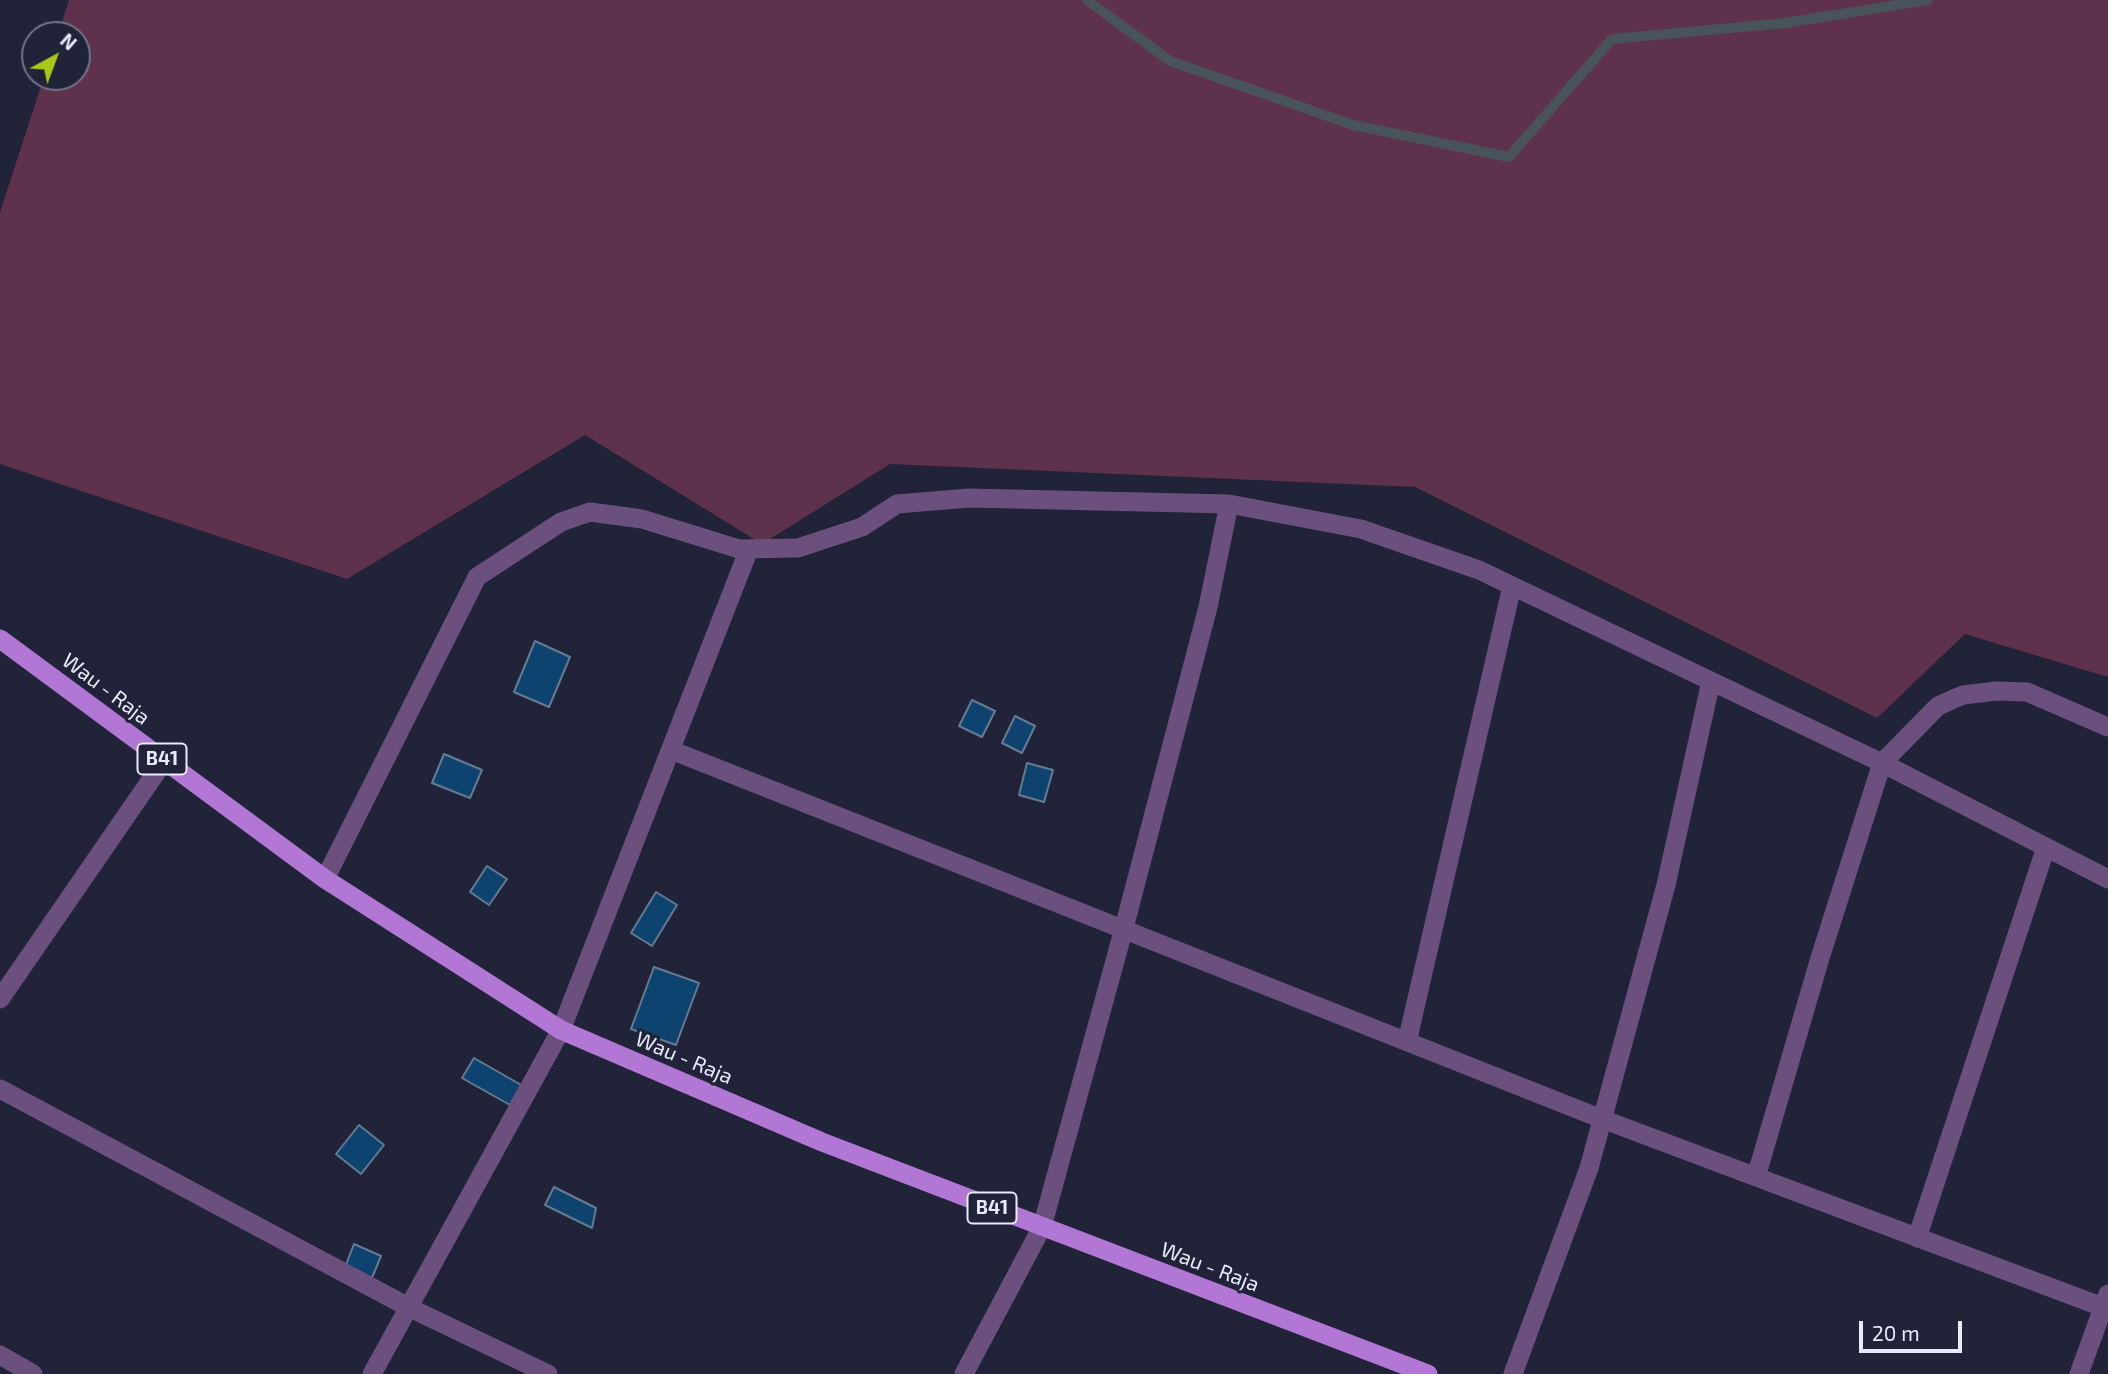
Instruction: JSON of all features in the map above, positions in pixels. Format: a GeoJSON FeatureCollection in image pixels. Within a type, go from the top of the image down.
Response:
{"type":"FeatureCollection","features":[{"type":"Feature","properties":{"kind":"main road","name":"Wau - Raja"},"geometry":{"type":"LineString","coordinates":[[0,639],[325,879],[561,1030],[822,1142],[1427,1374]]}},
{"type":"Feature","properties":{"kind":"street"},"geometry":{"type":"LineString","coordinates":[[325,879],[477,577],[561,522],[590,512],[642,519],[739,549],[798,548],[862,527],[897,504],[969,498],[1229,504],[1361,529],[1479,570],[1882,763],[2108,879]]}},
{"type":"Feature","properties":{"kind":"street"},"geometry":{"type":"LineString","coordinates":[[964,1374],[1042,1227],[1208,607],[1229,504]]}},
{"type":"Feature","properties":{"kind":"street"},"geometry":{"type":"LineString","coordinates":[[372,1374],[561,1030],[749,549]]}},
{"type":"Feature","properties":{"kind":"street"},"geometry":{"type":"LineString","coordinates":[[1407,1042],[1512,586]]}},
{"type":"Feature","properties":{"kind":"street"},"geometry":{"type":"LineString","coordinates":[[1513,1374],[1589,1168],[1666,885],[1711,681]]}},
{"type":"Feature","properties":{"kind":"street"},"geometry":{"type":"LineString","coordinates":[[1756,1177],[1820,958],[1882,763],[1938,706],[1963,695],[1997,691],[2027,692],[2108,727]]}},
{"type":"Feature","properties":{"kind":"street"},"geometry":{"type":"LineString","coordinates":[[671,750],[1602,1119],[1917,1238],[2106,1304],[2079,1374]]}},
{"type":"Feature","properties":{"kind":"street"},"geometry":{"type":"LineString","coordinates":[[0,999],[164,761]]}},
{"type":"Feature","properties":{"kind":"street"},"geometry":{"type":"LineString","coordinates":[[1917,1238],[2046,847]]}},
{"type":"Feature","properties":{"kind":"street"},"geometry":{"type":"LineString","coordinates":[[0,1089],[410,1308],[548,1374]]}},
{"type":"Feature","properties":{"kind":"street"},"geometry":{"type":"LineString","coordinates":[[0,1355],[33,1374]]}},
{"type":"Feature","properties":{"kind":"shaded area"},"geometry":{"type":"Polygon","coordinates":[[[69,0],[2108,0],[2108,677],[1965,634],[1877,718],[1415,487],[890,464],[762,544],[585,435],[347,579],[0,464],[0,212],[39,91],[91,91],[91,21],[62,21],[69,0]]]}},
{"type":"Feature","properties":{"kind":"building"},"geometry":{"type":"Polygon","coordinates":[[[535,641],[570,657],[549,707],[514,692],[535,641]]]}},
{"type":"Feature","properties":{"kind":"building"},"geometry":{"type":"Polygon","coordinates":[[[972,700],[995,711],[982,737],[959,726],[972,700]]]}},
{"type":"Feature","properties":{"kind":"building"},"geometry":{"type":"Polygon","coordinates":[[[1015,716],[1035,726],[1022,753],[1002,743],[1015,716]]]}},
{"type":"Feature","properties":{"kind":"building"},"geometry":{"type":"Polygon","coordinates":[[[444,754],[482,770],[470,798],[432,783],[444,754]]]}},
{"type":"Feature","properties":{"kind":"building"},"geometry":{"type":"Polygon","coordinates":[[[1027,763],[1053,770],[1044,802],[1019,795],[1027,763]]]}},
{"type":"Feature","properties":{"kind":"building"},"geometry":{"type":"Polygon","coordinates":[[[487,866],[507,879],[489,905],[470,892],[487,866]]]}},
{"type":"Feature","properties":{"kind":"building"},"geometry":{"type":"Polygon","coordinates":[[[656,892],[677,905],[652,946],[631,933],[656,892]]]}},
{"type":"Feature","properties":{"kind":"building"},"geometry":{"type":"Polygon","coordinates":[[[654,967],[699,983],[676,1045],[631,1029],[654,967]]]}},
{"type":"Feature","properties":{"kind":"building"},"geometry":{"type":"Polygon","coordinates":[[[474,1058],[521,1085],[510,1105],[462,1078],[474,1058]]]}},
{"type":"Feature","properties":{"kind":"building"},"geometry":{"type":"Polygon","coordinates":[[[359,1125],[384,1145],[361,1174],[336,1154],[359,1125]]]}},
{"type":"Feature","properties":{"kind":"building"},"geometry":{"type":"Polygon","coordinates":[[[554,1187],[596,1208],[592,1228],[545,1205],[554,1187]]]}},
{"type":"Feature","properties":{"kind":"building"},"geometry":{"type":"Polygon","coordinates":[[[354,1244],[381,1256],[372,1278],[345,1267],[354,1244]]]}},
{"type":"Feature","properties":{"kind":"waterway"},"geometry":{"type":"LineString","coordinates":[[1087,0],[1170,61],[1353,125],[1509,157],[1612,39],[1785,23],[1928,0]]}}]}
